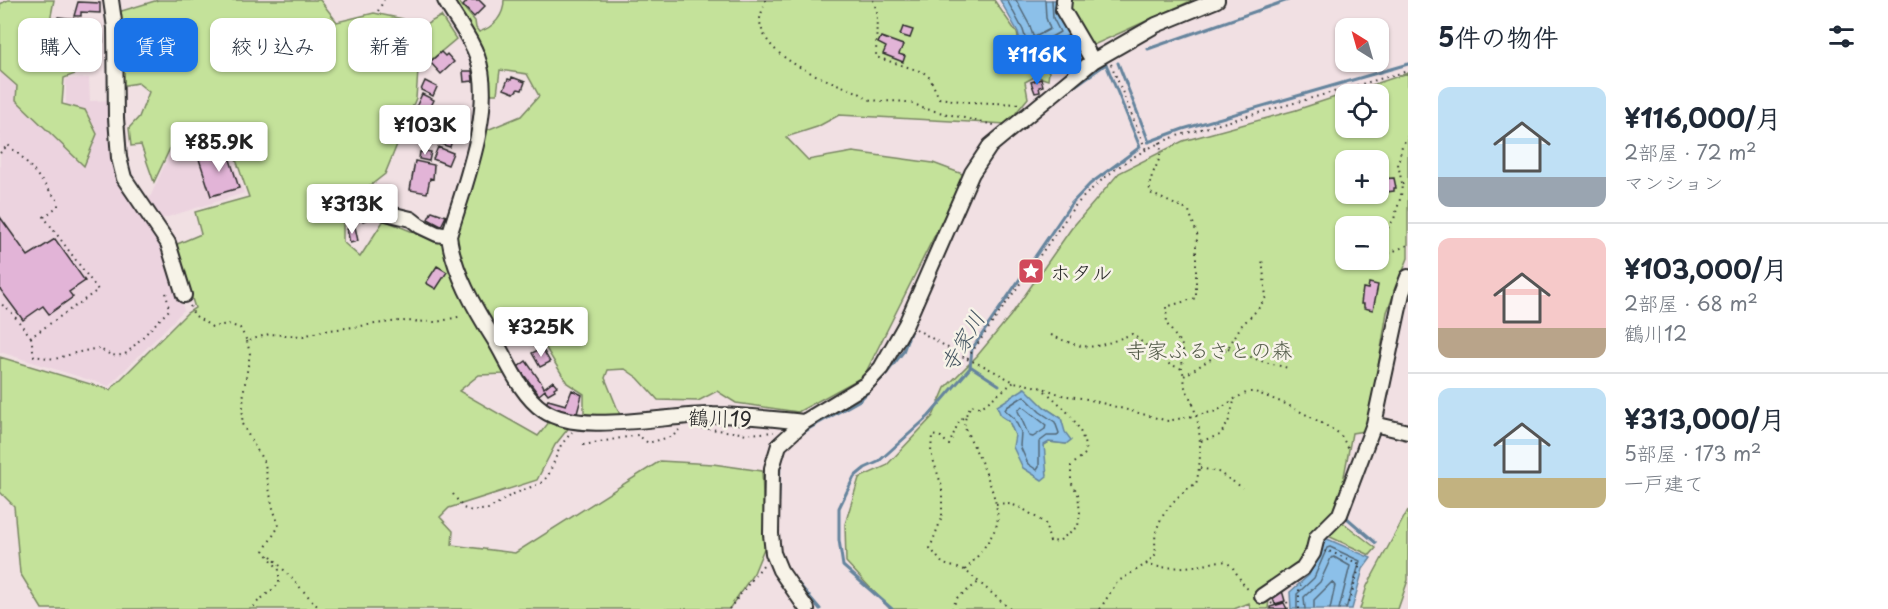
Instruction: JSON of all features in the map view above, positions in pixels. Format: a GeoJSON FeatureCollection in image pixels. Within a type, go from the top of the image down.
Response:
{"type":"FeatureCollection","features":[{"type":"Feature","properties":{"kind":"street"},"geometry":{"type":"LineString","coordinates":[[111,0],[115,28],[116,118],[124,178],[168,243],[184,294]]}},
{"type":"Feature","properties":{"kind":"street"},"geometry":{"type":"LineString","coordinates":[[445,0],[473,47],[482,72],[481,114],[474,154],[449,236],[450,248],[476,310],[531,400],[545,412],[565,420],[612,422],[710,414],[804,422]]}},
{"type":"Feature","properties":{"kind":"street"},"geometry":{"type":"LineString","coordinates":[[1064,0],[1063,10],[1094,61]]}},
{"type":"Feature","properties":{"kind":"street"},"geometry":{"type":"LineString","coordinates":[[807,609],[780,570],[773,553],[772,468],[779,445],[804,422],[865,385],[881,368],[906,324],[972,173],[990,146],[1094,61],[1156,25],[1217,0]]}},
{"type":"Feature","properties":{"kind":"street"},"geometry":{"type":"LineString","coordinates":[[386,213],[411,219],[437,234],[449,236]]}},
{"type":"Feature","properties":{"kind":"street"},"geometry":{"type":"LineString","coordinates":[[1262,596],[1302,568],[1313,553],[1317,537],[1340,514],[1374,424],[1402,293],[1408,277]]}},
{"type":"Feature","properties":{"kind":"street"},"geometry":{"type":"LineString","coordinates":[[1374,424],[1408,432]]}},
{"type":"Feature","properties":{"kind":"path"},"geometry":{"type":"LineString","coordinates":[[378,11],[384,0]]}},
{"type":"Feature","properties":{"kind":"path"},"geometry":{"type":"LineString","coordinates":[[765,0],[759,20],[765,36],[788,62],[833,84],[859,93],[869,100],[914,102],[922,108],[1009,129]]}},
{"type":"Feature","properties":{"kind":"path"},"geometry":{"type":"LineString","coordinates":[[873,0],[877,11],[876,57],[923,72],[930,78],[939,98],[967,102],[1013,102],[1037,107]]}},
{"type":"Feature","properties":{"kind":"path"},"geometry":{"type":"LineString","coordinates":[[1107,53],[1146,150]]}},
{"type":"Feature","properties":{"kind":"path"},"geometry":{"type":"LineString","coordinates":[[968,359],[1074,207],[1090,189],[1146,150],[1180,135],[1408,71]]}},
{"type":"Feature","properties":{"kind":"path"},"geometry":{"type":"LineString","coordinates":[[1408,136],[1402,146],[1398,164],[1402,184],[1401,196],[1394,219],[1383,235],[1380,256],[1408,245]]}},
{"type":"Feature","properties":{"kind":"path"},"geometry":{"type":"LineString","coordinates":[[1100,609],[1117,582],[1156,555],[1155,538],[1158,525],[1187,488],[1196,484],[1199,467],[1201,441],[1193,404],[1185,387],[1182,369],[1183,347],[1167,324],[1166,307],[1196,298],[1198,237],[1189,211],[1150,193],[1149,179],[1162,156],[1160,142]]}},
{"type":"Feature","properties":{"kind":"path"},"geometry":{"type":"LineString","coordinates":[[0,153],[8,145],[24,159],[58,201],[57,206],[44,217],[98,290],[31,338]]}},
{"type":"Feature","properties":{"kind":"path"},"geometry":{"type":"LineString","coordinates":[[1402,184],[1408,183]]}},
{"type":"Feature","properties":{"kind":"path"},"geometry":{"type":"LineString","coordinates":[[1184,376],[1228,348],[1241,326],[1258,309],[1266,297],[1262,259]]}},
{"type":"Feature","properties":{"kind":"path"},"geometry":{"type":"LineString","coordinates":[[0,303],[11,312],[31,338],[34,356],[55,359],[99,348],[111,355],[120,356],[127,353],[169,310],[166,292]]}},
{"type":"Feature","properties":{"kind":"path"},"geometry":{"type":"LineString","coordinates":[[184,294],[194,315],[212,327],[228,324],[240,328],[247,342],[250,354],[244,389],[242,424],[265,464],[272,505],[279,526],[264,550]]}},
{"type":"Feature","properties":{"kind":"path"},"geometry":{"type":"LineString","coordinates":[[247,342],[269,334],[303,336],[399,321],[437,322],[462,316]]}},
{"type":"Feature","properties":{"kind":"path"},"geometry":{"type":"LineString","coordinates":[[906,324],[1014,382],[1168,421],[1217,411],[1236,398],[1248,392],[1255,392],[1286,404],[1340,434],[1360,462]]}},
{"type":"Feature","properties":{"kind":"path"},"geometry":{"type":"LineString","coordinates":[[1051,335],[1076,346],[1098,347],[1132,334],[1169,364],[1182,369]]}},
{"type":"Feature","properties":{"kind":"path"},"geometry":{"type":"LineString","coordinates":[[1228,348],[1261,362],[1288,368]]}},
{"type":"Feature","properties":{"kind":"path"},"geometry":{"type":"LineString","coordinates":[[965,570],[980,555],[996,524],[996,504],[974,445],[964,427],[966,415],[971,405],[979,407],[984,405],[1014,382]]}},
{"type":"Feature","properties":{"kind":"path"},"geometry":{"type":"LineString","coordinates":[[996,504],[1008,502],[1023,507],[1045,523],[1050,542],[1059,541],[1078,526],[1080,513],[1078,494],[1071,482],[1071,466],[1086,453],[1082,435],[1076,422],[1056,401],[1040,387],[1026,385]]}},
{"type":"Feature","properties":{"kind":"path"},"geometry":{"type":"LineString","coordinates":[[1201,441],[1220,435],[1228,423],[1236,398]]}},
{"type":"Feature","properties":{"kind":"path"},"geometry":{"type":"LineString","coordinates":[[966,415],[959,422],[949,445],[941,437],[932,435],[931,453],[942,487],[942,518],[930,548],[943,564],[965,570],[1010,609]]}},
{"type":"Feature","properties":{"kind":"path","name":"鶴川19"},"geometry":{"type":"LineString","coordinates":[[583,445],[638,435],[648,443],[673,436],[680,429],[687,428]]}},
{"type":"Feature","properties":{"kind":"path","name":"鶴川19"},"geometry":{"type":"LineString","coordinates":[[694,428],[720,429],[748,434],[792,432]]}},
{"type":"Feature","properties":{"kind":"path"},"geometry":{"type":"LineString","coordinates":[[453,494],[463,508],[472,511],[489,509],[511,495],[541,483],[548,476],[561,445],[573,431]]}},
{"type":"Feature","properties":{"kind":"path"},"geometry":{"type":"LineString","coordinates":[[1199,467],[1218,472],[1243,488]]}},
{"type":"Feature","properties":{"kind":"path"},"geometry":{"type":"LineString","coordinates":[[253,609],[255,604],[279,584],[279,570],[264,550]]}},
{"type":"Feature","properties":{"kind":"path"},"geometry":{"type":"LineString","coordinates":[[264,550],[320,609]]}},
{"type":"Feature","properties":{"kind":"path"},"geometry":{"type":"LineString","coordinates":[[1322,560],[1326,550],[1360,564],[1350,600],[1343,609]]}},
{"type":"Feature","properties":{"kind":"path"},"geometry":{"type":"LineString","coordinates":[[729,609],[773,553]]}},
{"type":"Feature","properties":{"kind":"path"},"geometry":{"type":"LineString","coordinates":[[1146,564],[1173,567],[1206,565],[1222,561],[1230,565],[1244,588]]}},
{"type":"Feature","properties":{"kind":"path"},"geometry":{"type":"LineString","coordinates":[[1299,609],[1299,587],[1305,581]]}},
{"type":"Feature","properties":{"kind":"path"},"geometry":{"type":"LineString","coordinates":[[952,609],[957,598],[979,582]]}},
{"type":"Feature","properties":{"kind":"path"},"geometry":{"type":"LineString","coordinates":[[1262,596],[1274,605],[1287,601],[1288,609]]}},
{"type":"Feature","properties":{"kind":"shaded area"},"geometry":{"type":"Polygon","coordinates":[[[18,64],[18,72],[22,72],[24,104],[66,106],[66,79],[89,78],[90,101],[112,100],[115,159],[162,244],[184,310],[109,386],[0,352],[0,66],[18,64]]]}},
{"type":"Feature","properties":{"kind":"shaded area"},"geometry":{"type":"Polygon","coordinates":[[[222,127],[244,193],[158,220],[147,204],[174,144],[222,127]]]}},
{"type":"Feature","properties":{"kind":"green space"},"geometry":{"type":"Polygon","coordinates":[[[8,0],[54,0],[51,18],[18,18],[18,72],[75,72],[64,78],[62,104],[85,110],[97,134],[84,166],[16,100],[17,86],[0,71],[0,4],[8,0]]]}},
{"type":"Feature","properties":{"kind":"green space"},"geometry":{"type":"Polygon","coordinates":[[[158,0],[320,0],[334,18],[210,18],[210,72],[336,72],[336,21],[348,19],[348,72],[418,72],[416,98],[385,174],[343,207],[343,242],[360,257],[384,220],[425,237],[456,241],[487,130],[521,116],[539,96],[527,74],[500,70],[497,94],[487,94],[450,0],[457,0],[475,21],[479,32],[497,20],[504,6],[504,0],[994,0],[1017,33],[1023,58],[1043,58],[1049,72],[1048,80],[1036,76],[1025,82],[1028,98],[1007,124],[839,115],[817,127],[786,137],[808,160],[853,152],[933,163],[965,175],[864,376],[798,412],[736,403],[717,391],[698,401],[658,400],[638,378],[625,369],[608,370],[605,378],[620,415],[584,417],[584,394],[567,383],[526,315],[501,323],[509,360],[505,374],[479,375],[459,391],[538,436],[550,421],[571,425],[555,445],[537,480],[449,508],[440,517],[453,531],[452,545],[515,553],[660,461],[713,464],[762,471],[765,546],[754,573],[729,609],[42,609],[20,573],[14,506],[0,492],[0,357],[110,390],[187,313],[195,308],[175,245],[201,234],[195,212],[249,197],[224,125],[173,142],[154,182],[141,145],[131,146],[129,128],[139,117],[149,92],[138,83],[119,86],[119,72],[198,72],[198,18],[118,18],[118,12],[158,0]]]}},
{"type":"Feature","properties":{"kind":"green space"},"geometry":{"type":"Polygon","coordinates":[[[1062,0],[1193,0],[1078,52],[1062,0]]]}},
{"type":"Feature","properties":{"kind":"green space"},"geometry":{"type":"Polygon","coordinates":[[[374,13],[398,18],[353,18],[374,13]]]}},
{"type":"Feature","properties":{"kind":"green space"},"geometry":{"type":"Polygon","coordinates":[[[441,16],[456,39],[432,59],[432,21],[441,16]]]}},
{"type":"Feature","properties":{"kind":"green space","name":"寺家ふるさとの森"},"geometry":{"type":"Polygon","coordinates":[[[1408,73],[1408,258],[1387,312],[1375,386],[1364,431],[1352,433],[1338,509],[1303,574],[1270,588],[1268,609],[1250,609],[1249,603],[1234,609],[890,609],[846,562],[845,524],[859,478],[886,466],[933,416],[945,388],[977,356],[1011,315],[1071,229],[1119,173],[1183,141],[1335,97],[1335,138],[1389,138],[1389,84],[1375,84],[1408,73]],[[1024,388],[1009,421],[1015,435],[1044,453],[1044,445],[1049,442],[1066,444],[1061,418],[1044,407],[1024,388]]]}},
{"type":"Feature","properties":{"kind":"green space"},"geometry":{"type":"Polygon","coordinates":[[[1408,510],[1408,580],[1398,609],[1360,609],[1367,586],[1408,510]]]}},
{"type":"Feature","properties":{"kind":"green space"},"geometry":{"type":"Polygon","coordinates":[[[1341,521],[1376,548],[1370,555],[1328,536],[1341,521]]]}},
{"type":"Feature","properties":{"kind":"water"},"geometry":{"type":"Polygon","coordinates":[[[1000,0],[1058,0],[1070,34],[1029,57],[1023,55],[1018,32],[1000,0]]]}},
{"type":"Feature","properties":{"kind":"water"},"geometry":{"type":"Polygon","coordinates":[[[1025,388],[1044,407],[1061,418],[1065,432],[1071,440],[1066,444],[1049,442],[1044,445],[1047,476],[1042,480],[1023,468],[1013,447],[1015,435],[1009,421],[1001,416],[997,406],[1025,388]]]}},
{"type":"Feature","properties":{"kind":"water"},"geometry":{"type":"Polygon","coordinates":[[[1325,538],[1371,558],[1363,569],[1352,609],[1291,609],[1290,592],[1309,575],[1325,538]]]}},
{"type":"Feature","properties":{"kind":"building"},"geometry":{"type":"Polygon","coordinates":[[[468,0],[479,0],[485,6],[474,17],[463,6],[468,0]]]}},
{"type":"Feature","properties":{"kind":"building"},"geometry":{"type":"Polygon","coordinates":[[[78,2],[100,3],[100,13],[81,12],[81,16],[74,16],[78,2]]]}},
{"type":"Feature","properties":{"kind":"building"},"geometry":{"type":"Polygon","coordinates":[[[903,27],[913,30],[910,38],[900,35],[903,27]]]}},
{"type":"Feature","properties":{"kind":"building"},"geometry":{"type":"Polygon","coordinates":[[[881,37],[903,45],[899,54],[905,56],[903,62],[883,54],[886,47],[878,43],[881,37]]]}},
{"type":"Feature","properties":{"kind":"building"},"geometry":{"type":"Polygon","coordinates":[[[441,52],[445,56],[447,54],[454,62],[441,74],[432,64],[432,60],[441,52]]]}},
{"type":"Feature","properties":{"kind":"building"},"geometry":{"type":"Polygon","coordinates":[[[463,71],[472,71],[473,81],[464,82],[463,71]]]}},
{"type":"Feature","properties":{"kind":"building"},"geometry":{"type":"Polygon","coordinates":[[[512,77],[525,82],[522,90],[518,89],[514,93],[504,89],[508,79],[511,80],[512,77]]]}},
{"type":"Feature","properties":{"kind":"building"},"geometry":{"type":"Polygon","coordinates":[[[1041,79],[1043,86],[1039,87],[1040,92],[1035,93],[1031,82],[1041,79]]]}},
{"type":"Feature","properties":{"kind":"building"},"geometry":{"type":"Polygon","coordinates":[[[425,81],[437,87],[433,96],[421,90],[425,81]]]}},
{"type":"Feature","properties":{"kind":"building"},"geometry":{"type":"Polygon","coordinates":[[[422,94],[434,100],[423,123],[411,118],[422,94]]]}},
{"type":"Feature","properties":{"kind":"building"},"geometry":{"type":"Polygon","coordinates":[[[436,127],[449,132],[446,138],[452,140],[450,147],[431,141],[436,127]]]}},
{"type":"Feature","properties":{"kind":"building"},"geometry":{"type":"Polygon","coordinates":[[[438,147],[453,153],[448,165],[433,159],[438,147]]]}},
{"type":"Feature","properties":{"kind":"building"},"geometry":{"type":"Polygon","coordinates":[[[227,150],[239,188],[211,196],[199,159],[227,150]]]}},
{"type":"Feature","properties":{"kind":"building"},"geometry":{"type":"Polygon","coordinates":[[[425,151],[431,152],[429,161],[419,159],[420,152],[425,153],[425,151]]]}},
{"type":"Feature","properties":{"kind":"building"},"geometry":{"type":"Polygon","coordinates":[[[415,161],[434,165],[433,179],[430,178],[427,193],[410,190],[415,161]]]}},
{"type":"Feature","properties":{"kind":"building"},"geometry":{"type":"Polygon","coordinates":[[[1389,178],[1394,178],[1396,188],[1394,191],[1389,192],[1389,178]]]}},
{"type":"Feature","properties":{"kind":"building"},"geometry":{"type":"Polygon","coordinates":[[[379,194],[384,211],[363,221],[359,205],[367,202],[366,199],[379,194]]]}},
{"type":"Feature","properties":{"kind":"building"},"geometry":{"type":"Polygon","coordinates":[[[355,210],[358,217],[350,221],[347,213],[355,210]]]}},
{"type":"Feature","properties":{"kind":"building"},"geometry":{"type":"Polygon","coordinates":[[[432,211],[446,216],[441,226],[428,219],[432,211]]]}},
{"type":"Feature","properties":{"kind":"building"},"geometry":{"type":"Polygon","coordinates":[[[0,217],[28,256],[55,239],[85,281],[69,292],[73,297],[49,314],[43,306],[23,320],[0,289],[0,217]]]}},
{"type":"Feature","properties":{"kind":"building"},"geometry":{"type":"Polygon","coordinates":[[[355,227],[358,241],[350,243],[347,229],[355,227]]]}},
{"type":"Feature","properties":{"kind":"building"},"geometry":{"type":"Polygon","coordinates":[[[437,266],[447,272],[436,289],[426,283],[437,266]]]}},
{"type":"Feature","properties":{"kind":"building"},"geometry":{"type":"Polygon","coordinates":[[[1369,283],[1378,285],[1373,310],[1364,308],[1364,304],[1361,304],[1363,288],[1368,289],[1369,283]]]}},
{"type":"Feature","properties":{"kind":"building"},"geometry":{"type":"Polygon","coordinates":[[[542,348],[550,362],[540,367],[532,353],[542,348]]]}},
{"type":"Feature","properties":{"kind":"building"},"geometry":{"type":"Polygon","coordinates":[[[526,361],[544,388],[553,381],[557,386],[555,390],[548,394],[545,390],[539,395],[518,367],[526,361]]]}},
{"type":"Feature","properties":{"kind":"building"},"geometry":{"type":"Polygon","coordinates":[[[572,390],[582,395],[576,417],[544,407],[548,400],[566,405],[572,390]]]}},
{"type":"Feature","properties":{"kind":"building"},"geometry":{"type":"Polygon","coordinates":[[[1281,587],[1285,601],[1275,604],[1272,596],[1281,587]]]}},
{"type":"Feature","properties":{"kind":"building"},"geometry":{"type":"Polygon","coordinates":[[[1284,603],[1287,609],[1270,609],[1270,607],[1284,603]]]}},
{"type":"Feature","properties":{"kind":"waterway"},"geometry":{"type":"LineString","coordinates":[[1148,49],[1288,0]]}},
{"type":"Feature","properties":{"kind":"waterway"},"geometry":{"type":"LineString","coordinates":[[1118,63],[1149,142]]}},
{"type":"Feature","properties":{"kind":"waterway"},"geometry":{"type":"LineString","coordinates":[[1062,95],[1106,64],[1140,147]]}},
{"type":"Feature","properties":{"kind":"waterway","name":"寺家川"},"geometry":{"type":"LineString","coordinates":[[1148,142],[1183,129],[1408,64]]}},
{"type":"Feature","properties":{"kind":"waterway","name":"寺家川"},"geometry":{"type":"LineString","coordinates":[[892,609],[843,566],[839,540],[839,508],[854,477],[865,468],[878,462],[929,416],[970,368],[972,349],[1071,204],[1090,184],[1140,147]]}},
{"type":"Feature","properties":{"kind":"waterway"},"geometry":{"type":"LineString","coordinates":[[797,437],[860,400],[886,374],[903,352],[913,324]]}},
{"type":"Feature","properties":{"kind":"waterway"},"geometry":{"type":"LineString","coordinates":[[970,366],[999,385]]}},
{"type":"Feature","properties":{"kind":"waterway"},"geometry":{"type":"LineString","coordinates":[[778,517],[780,464]]}},
{"type":"Feature","properties":{"kind":"waterway"},"geometry":{"type":"LineString","coordinates":[[1348,510],[1347,518],[1376,543]]}},
{"type":"Feature","properties":{"kind":"waterway"},"geometry":{"type":"LineString","coordinates":[[792,576],[820,609]]}},
{"type":"Feature","properties":{"kind":"place","name":"ホタル"},"geometry":{"type":"Point","coordinates":[1031,271]}}]}
